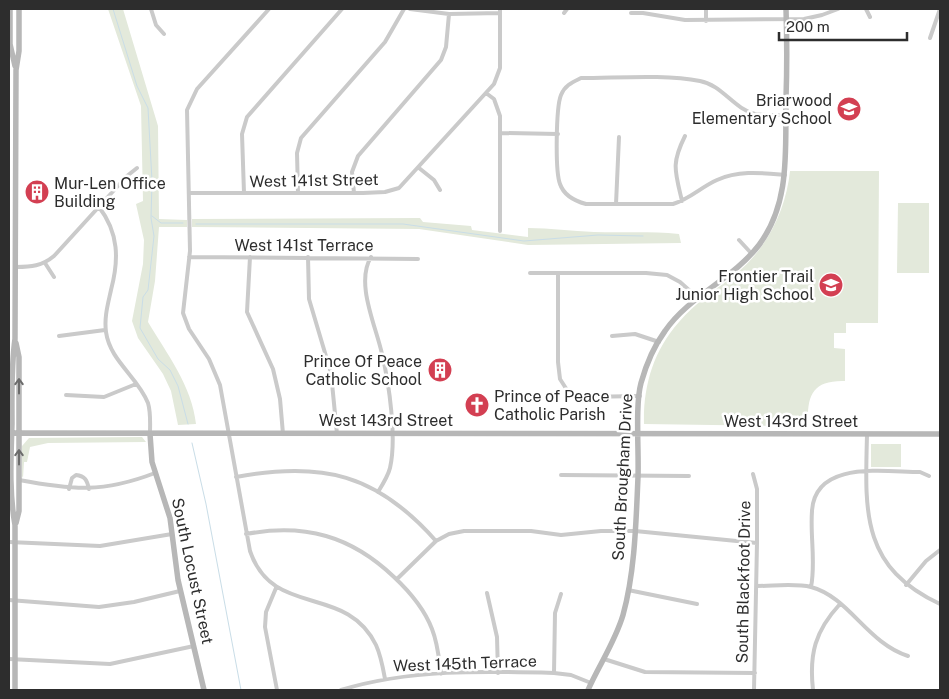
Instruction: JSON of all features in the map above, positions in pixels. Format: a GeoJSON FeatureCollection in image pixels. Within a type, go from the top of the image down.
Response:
{"type":"FeatureCollection","features":[{"type":"Feature","properties":{"kind":"street"},"geometry":{"type":"LineString","coordinates":[[10,9],[10,44],[16,70]]}},
{"type":"Feature","properties":{"kind":"street"},"geometry":{"type":"LineString","coordinates":[[15,525],[11,506],[10,433],[12,358],[15,339],[16,70],[19,51],[19,9]]}},
{"type":"Feature","properties":{"kind":"street"},"geometry":{"type":"LineString","coordinates":[[151,9],[156,26],[164,34]]}},
{"type":"Feature","properties":{"kind":"street"},"geometry":{"type":"LineString","coordinates":[[270,9],[197,89],[190,100],[187,110],[189,257],[183,304],[184,317],[189,329],[215,372],[223,397],[246,534],[250,551],[258,569],[276,588],[289,594],[337,607],[353,617],[373,640],[380,655],[385,679]]}},
{"type":"Feature","properties":{"kind":"street"},"geometry":{"type":"LineString","coordinates":[[244,193],[242,134],[247,117],[342,9]]}},
{"type":"Feature","properties":{"kind":"street"},"geometry":{"type":"LineString","coordinates":[[298,194],[297,154],[301,138],[385,42],[404,9]]}},
{"type":"Feature","properties":{"kind":"street"},"geometry":{"type":"LineString","coordinates":[[410,9],[449,14],[500,11]]}},
{"type":"Feature","properties":{"kind":"street"},"geometry":{"type":"LineString","coordinates":[[706,9],[706,21]]}},
{"type":"Feature","properties":{"kind":"street","name":"South Brougham Drive"},"geometry":{"type":"LineString","coordinates":[[588,690],[619,628],[628,590],[638,476],[640,384],[665,330],[699,298],[734,270],[759,245],[773,220],[781,199],[785,175],[786,9]]}},
{"type":"Feature","properties":{"kind":"street"},"geometry":{"type":"LineString","coordinates":[[631,13],[706,21],[815,18],[838,9]]}},
{"type":"Feature","properties":{"kind":"street"},"geometry":{"type":"LineString","coordinates":[[866,9],[870,17]]}},
{"type":"Feature","properties":{"kind":"street"},"geometry":{"type":"LineString","coordinates":[[930,38],[940,9]]}},
{"type":"Feature","properties":{"kind":"street","name":"West 141st Street"},"geometry":{"type":"LineString","coordinates":[[189,193],[354,193],[393,190],[406,183],[496,80],[500,68],[500,11]]}},
{"type":"Feature","properties":{"kind":"street"},"geometry":{"type":"LineString","coordinates":[[354,193],[352,172],[358,156],[441,60],[446,47],[449,14]]}},
{"type":"Feature","properties":{"kind":"street"},"geometry":{"type":"LineString","coordinates":[[785,175],[736,174],[716,180],[682,201],[673,204],[581,203],[573,200],[565,193],[560,184],[558,112],[561,94],[569,84],[581,78],[594,78],[701,81],[713,85],[743,109],[755,114],[786,115]]}},
{"type":"Feature","properties":{"kind":"street"},"geometry":{"type":"LineString","coordinates":[[486,93],[494,99],[499,108],[501,133],[500,231]]}},
{"type":"Feature","properties":{"kind":"street"},"geometry":{"type":"LineString","coordinates":[[501,133],[558,134]]}},
{"type":"Feature","properties":{"kind":"street"},"geometry":{"type":"LineString","coordinates":[[682,201],[675,169],[676,154],[685,136]]}},
{"type":"Feature","properties":{"kind":"street"},"geometry":{"type":"LineString","coordinates":[[616,204],[619,137]]}},
{"type":"Feature","properties":{"kind":"street"},"geometry":{"type":"LineString","coordinates":[[16,267],[45,263],[54,256],[126,176],[137,168]]}},
{"type":"Feature","properties":{"kind":"street"},"geometry":{"type":"LineString","coordinates":[[419,168],[434,180],[440,190]]}},
{"type":"Feature","properties":{"kind":"street","name":"South Locust Street"},"geometry":{"type":"LineString","coordinates":[[99,207],[113,229],[116,253],[116,274],[105,318],[105,330],[111,350],[148,404],[150,451],[155,473],[167,506],[180,591],[204,690]]}},
{"type":"Feature","properties":{"kind":"street"},"geometry":{"type":"LineString","coordinates":[[738,240],[751,253]]}},
{"type":"Feature","properties":{"kind":"street","name":"West 141st Terrace"},"geometry":{"type":"LineString","coordinates":[[189,257],[418,259]]}},
{"type":"Feature","properties":{"kind":"street"},"geometry":{"type":"LineString","coordinates":[[250,257],[247,312],[273,369],[280,399],[283,434]]}},
{"type":"Feature","properties":{"kind":"street"},"geometry":{"type":"LineString","coordinates":[[308,258],[309,299],[331,373],[337,434]]}},
{"type":"Feature","properties":{"kind":"street"},"geometry":{"type":"LineString","coordinates":[[371,258],[366,265],[367,301],[386,372],[392,434],[390,468],[378,492]]}},
{"type":"Feature","properties":{"kind":"street"},"geometry":{"type":"LineString","coordinates":[[45,263],[54,277]]}},
{"type":"Feature","properties":{"kind":"street"},"geometry":{"type":"LineString","coordinates":[[530,273],[646,273],[667,275],[680,282],[699,298]]}},
{"type":"Feature","properties":{"kind":"street"},"geometry":{"type":"LineString","coordinates":[[558,273],[558,362],[560,378],[568,390],[583,397],[640,396]]}},
{"type":"Feature","properties":{"kind":"street"},"geometry":{"type":"LineString","coordinates":[[59,336],[105,330]]}},
{"type":"Feature","properties":{"kind":"street"},"geometry":{"type":"LineString","coordinates":[[612,336],[625,334],[645,336],[659,342]]}},
{"type":"Feature","properties":{"kind":"street"},"geometry":{"type":"LineString","coordinates":[[15,339],[20,357],[19,511],[12,542],[12,659],[15,690]]}},
{"type":"Feature","properties":{"kind":"street"},"geometry":{"type":"LineString","coordinates":[[66,395],[104,397],[136,384]]}},
{"type":"Feature","properties":{"kind":"street","name":"West 143rd Street"},"geometry":{"type":"LineString","coordinates":[[10,433],[940,434]]}},
{"type":"Feature","properties":{"kind":"street"},"geometry":{"type":"LineString","coordinates":[[867,435],[868,514],[876,543],[889,568],[906,585],[940,604]]}},
{"type":"Feature","properties":{"kind":"street"},"geometry":{"type":"LineString","coordinates":[[236,477],[282,469],[313,470],[347,478],[378,492],[406,510],[436,541]]}},
{"type":"Feature","properties":{"kind":"street"},"geometry":{"type":"LineString","coordinates":[[811,587],[814,574],[812,511],[814,495],[821,486],[839,474],[920,472],[929,476]]}},
{"type":"Feature","properties":{"kind":"street"},"geometry":{"type":"LineString","coordinates":[[19,480],[69,488],[89,489],[116,486],[155,473]]}},
{"type":"Feature","properties":{"kind":"street"},"geometry":{"type":"LineString","coordinates":[[69,488],[72,478],[76,474],[87,480],[89,489]]}},
{"type":"Feature","properties":{"kind":"street","name":"South Blackfoot Drive"},"geometry":{"type":"LineString","coordinates":[[753,474],[757,489],[754,690]]}},
{"type":"Feature","properties":{"kind":"street"},"geometry":{"type":"LineString","coordinates":[[561,475],[689,476]]}},
{"type":"Feature","properties":{"kind":"street"},"geometry":{"type":"LineString","coordinates":[[246,534],[277,529],[326,535],[366,553],[397,579],[420,605],[432,628],[441,674]]}},
{"type":"Feature","properties":{"kind":"street"},"geometry":{"type":"LineString","coordinates":[[397,579],[436,541],[445,535],[464,531],[531,531],[561,535],[601,531],[634,531],[757,543]]}},
{"type":"Feature","properties":{"kind":"street"},"geometry":{"type":"LineString","coordinates":[[12,542],[100,546],[172,534]]}},
{"type":"Feature","properties":{"kind":"street"},"geometry":{"type":"LineString","coordinates":[[906,585],[921,567],[940,550]]}},
{"type":"Feature","properties":{"kind":"street"},"geometry":{"type":"LineString","coordinates":[[757,586],[811,587],[840,604],[891,651],[908,656]]}},
{"type":"Feature","properties":{"kind":"street"},"geometry":{"type":"LineString","coordinates":[[276,588],[266,612],[265,627],[277,690]]}},
{"type":"Feature","properties":{"kind":"street"},"geometry":{"type":"LineString","coordinates":[[628,590],[697,604]]}},
{"type":"Feature","properties":{"kind":"street"},"geometry":{"type":"LineString","coordinates":[[12,600],[99,607],[134,602],[180,591]]}},
{"type":"Feature","properties":{"kind":"street"},"geometry":{"type":"LineString","coordinates":[[487,593],[497,637],[498,673]]}},
{"type":"Feature","properties":{"kind":"street"},"geometry":{"type":"LineString","coordinates":[[554,673],[556,613],[561,594]]}},
{"type":"Feature","properties":{"kind":"street"},"geometry":{"type":"LineString","coordinates":[[813,690],[814,648],[821,627],[840,604]]}},
{"type":"Feature","properties":{"kind":"street"},"geometry":{"type":"LineString","coordinates":[[12,659],[110,664],[194,646]]}},
{"type":"Feature","properties":{"kind":"street"},"geometry":{"type":"LineString","coordinates":[[604,659],[619,666],[645,672],[755,674]]}},
{"type":"Feature","properties":{"kind":"street","name":"West 145th Terrace"},"geometry":{"type":"LineString","coordinates":[[341,690],[385,679],[441,674],[554,673],[571,675],[591,683]]}},
{"type":"Feature","properties":{"kind":"shaded area"},"geometry":{"type":"Polygon","coordinates":[[[108,9],[123,9],[158,126],[159,219],[187,220],[187,227],[159,227],[155,281],[148,322],[184,383],[194,410],[196,424],[178,425],[171,391],[163,374],[138,338],[132,321],[143,264],[144,240],[136,204],[143,201],[141,106],[108,9]]]}},
{"type":"Feature","properties":{"kind":"shaded area","name":"Frontier Trail Junior High School"},"geometry":{"type":"Polygon","coordinates":[[[790,171],[879,171],[878,323],[846,323],[846,333],[834,333],[834,348],[845,349],[845,381],[825,383],[814,392],[809,405],[808,424],[784,426],[644,424],[645,397],[648,383],[651,370],[662,345],[685,315],[748,263],[766,240],[784,200],[790,171]]]}},
{"type":"Feature","properties":{"kind":"shaded area"},"geometry":{"type":"Polygon","coordinates":[[[898,203],[929,203],[929,273],[897,273],[898,203]]]}},
{"type":"Feature","properties":{"kind":"shaded area"},"geometry":{"type":"Polygon","coordinates":[[[420,218],[423,222],[471,226],[472,230],[528,237],[528,228],[679,234],[681,243],[528,245],[419,229],[192,227],[192,219],[420,218]]]}},
{"type":"Feature","properties":{"kind":"shaded area"},"geometry":{"type":"Polygon","coordinates":[[[142,437],[146,442],[48,443],[30,447],[27,462],[24,462],[23,478],[22,476],[22,446],[29,438],[142,437]]]}},
{"type":"Feature","properties":{"kind":"shaded area"},"geometry":{"type":"Polygon","coordinates":[[[871,444],[901,444],[901,467],[871,467],[871,444]]]}},
{"type":"Feature","properties":{"kind":"waterway"},"geometry":{"type":"LineString","coordinates":[[113,9],[137,86],[148,108],[152,181],[151,218],[154,236],[148,290],[143,297],[140,328],[158,359],[170,370],[178,386],[188,424]]}},
{"type":"Feature","properties":{"kind":"waterway"},"geometry":{"type":"LineString","coordinates":[[152,216],[161,223],[183,223]]}},
{"type":"Feature","properties":{"kind":"waterway"},"geometry":{"type":"LineString","coordinates":[[196,224],[403,224],[524,241],[598,235],[643,236]]}},
{"type":"Feature","properties":{"kind":"waterway"},"geometry":{"type":"LineString","coordinates":[[192,443],[206,504],[241,690]]}},
{"type":"Feature","properties":{"kind":"place","name":"Briarwood Elementary School"},"geometry":{"type":"Point","coordinates":[849,109]}},
{"type":"Feature","properties":{"kind":"place","name":"Mur-Len Office Building"},"geometry":{"type":"Point","coordinates":[37,192]}},
{"type":"Feature","properties":{"kind":"place","name":"Frontier Trail Junior High School"},"geometry":{"type":"Point","coordinates":[831,285]}},
{"type":"Feature","properties":{"kind":"place","name":"Prince Of Peace Catholic School"},"geometry":{"type":"Point","coordinates":[440,370]}},
{"type":"Feature","properties":{"kind":"place","name":"Prince of Peace Catholic Parish"},"geometry":{"type":"Point","coordinates":[477,405]}}]}
